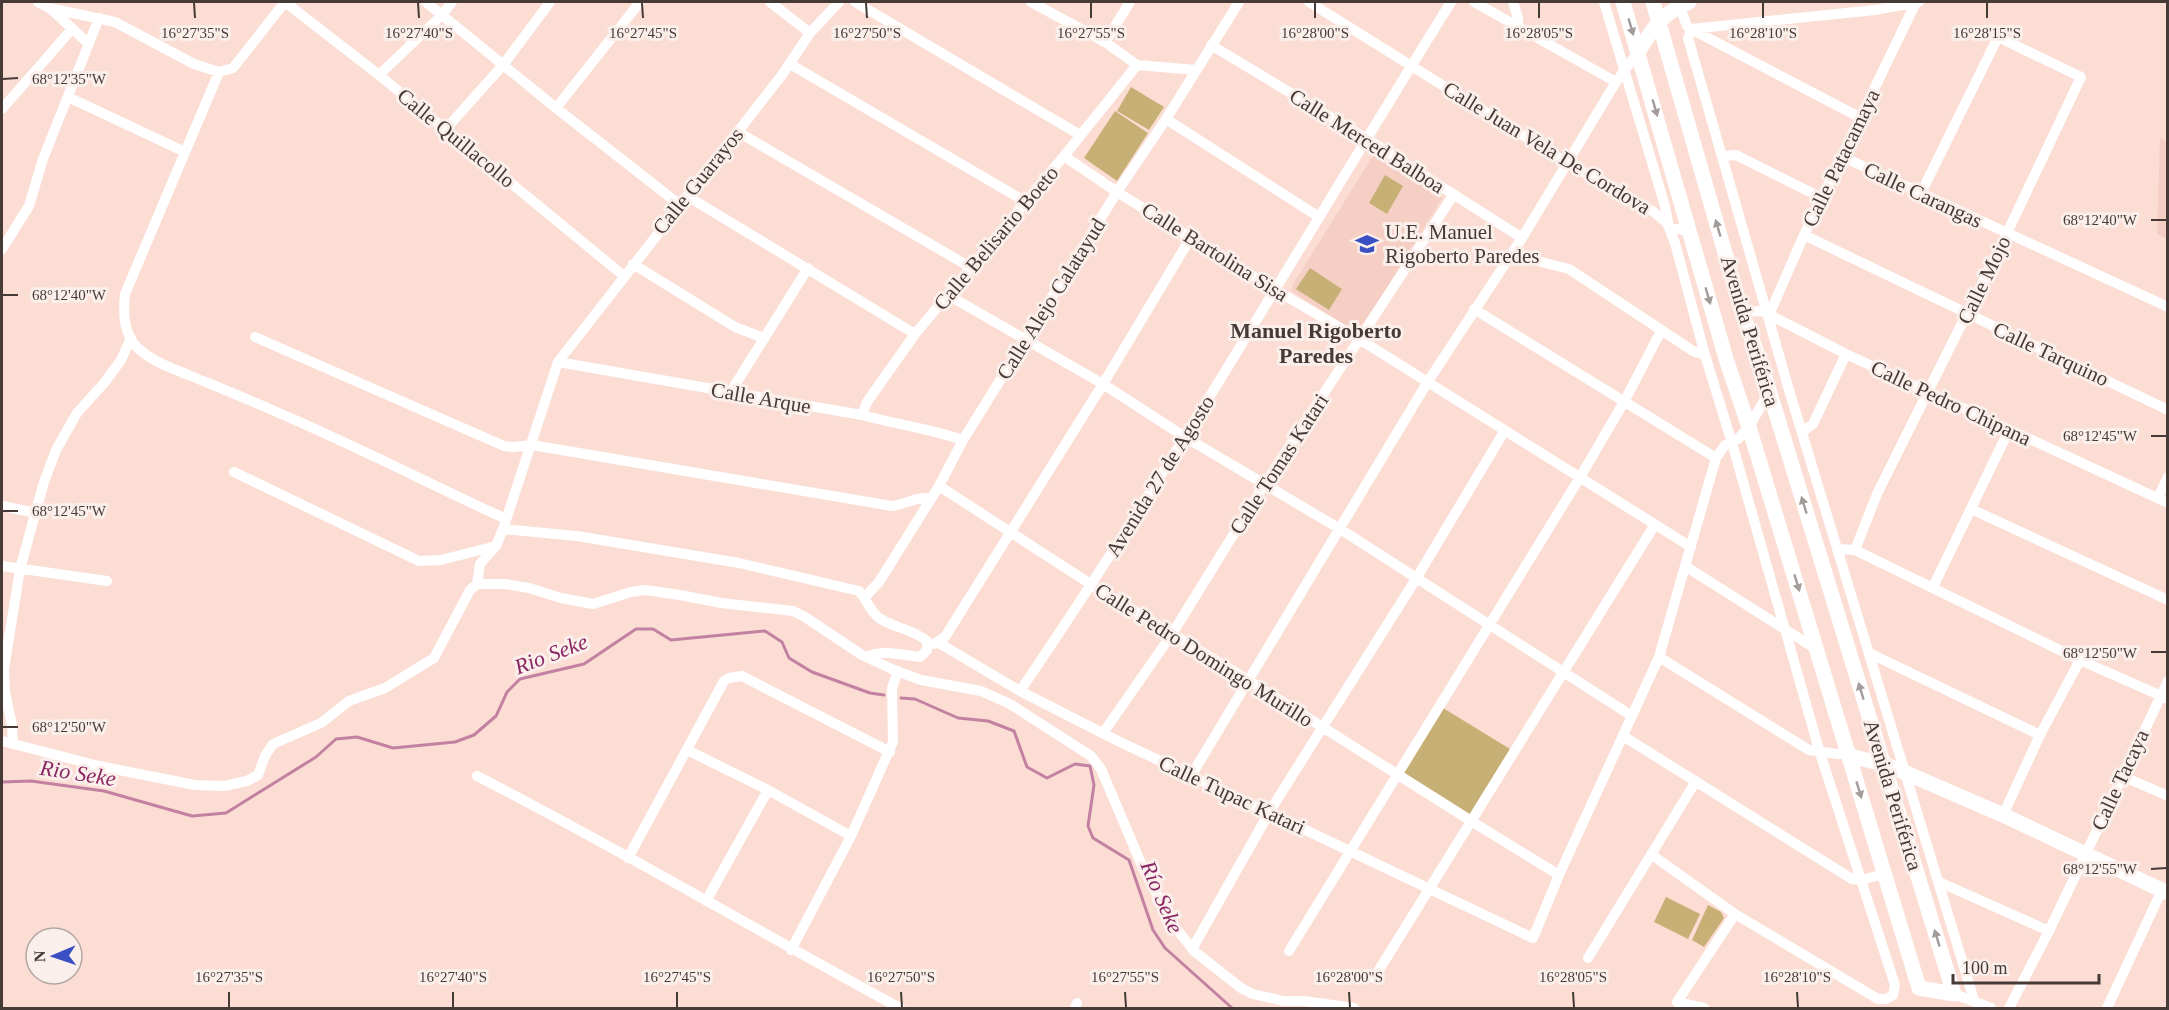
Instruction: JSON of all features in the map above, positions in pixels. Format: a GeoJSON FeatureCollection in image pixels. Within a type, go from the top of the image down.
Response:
{"type":"FeatureCollection","features":[{"type":"Feature","properties":{"kind":"street"},"geometry":{"type":"LineString","coordinates":[[38,2],[49,8],[88,44]]}},
{"type":"Feature","properties":{"kind":"street"},"geometry":{"type":"LineString","coordinates":[[49,8],[115,22],[194,64],[219,72],[233,68],[285,2]]}},
{"type":"Feature","properties":{"kind":"street","name":"Calle Quillacollo"},"geometry":{"type":"LineString","coordinates":[[285,2],[379,75],[624,276]]}},
{"type":"Feature","properties":{"kind":"street"},"geometry":{"type":"LineString","coordinates":[[426,2],[556,108],[683,200],[808,268],[915,334]]}},
{"type":"Feature","properties":{"kind":"street"},"geometry":{"type":"LineString","coordinates":[[379,75],[442,15],[452,2]]}},
{"type":"Feature","properties":{"kind":"street"},"geometry":{"type":"LineString","coordinates":[[445,130],[502,65],[550,2]]}},
{"type":"Feature","properties":{"kind":"street"},"geometry":{"type":"LineString","coordinates":[[556,108],[640,2]]}},
{"type":"Feature","properties":{"kind":"street"},"geometry":{"type":"LineString","coordinates":[[770,2],[810,33]]}},
{"type":"Feature","properties":{"kind":"street","name":"Calle Guarayos"},"geometry":{"type":"LineString","coordinates":[[558,362],[738,132],[790,64],[810,33],[839,2]]}},
{"type":"Feature","properties":{"kind":"street"},"geometry":{"type":"LineString","coordinates":[[855,2],[1080,135]]}},
{"type":"Feature","properties":{"kind":"street"},"geometry":{"type":"LineString","coordinates":[[1031,2],[1104,42],[1137,65],[1196,70]]}},
{"type":"Feature","properties":{"kind":"street"},"geometry":{"type":"LineString","coordinates":[[1104,42],[1130,2]]}},
{"type":"Feature","properties":{"kind":"street","name":"Calle Alejo Calatayud"},"geometry":{"type":"LineString","coordinates":[[865,597],[879,582],[939,486],[963,440],[1117,192],[1239,2]]}},
{"type":"Feature","properties":{"kind":"street","name":"Calle Juan Vela De Cordova"},"geometry":{"type":"LineString","coordinates":[[1309,2],[1567,163],[1654,212],[1669,227],[1820,753],[1895,985],[1893,995],[1886,999],[1878,999],[1735,914]]}},
{"type":"Feature","properties":{"kind":"street","name":"Avenida 27 de Agosto"},"geometry":{"type":"LineString","coordinates":[[1020,691],[1092,585],[1185,437],[1451,2]]}},
{"type":"Feature","properties":{"kind":"street"},"geometry":{"type":"LineString","coordinates":[[1474,2],[1616,82]]}},
{"type":"Feature","properties":{"kind":"street"},"geometry":{"type":"LineString","coordinates":[[1513,2],[1518,27]]}},
{"type":"Feature","properties":{"kind":"street"},"geometry":{"type":"LineString","coordinates":[[1604,2],[1665,206],[1669,227],[1690,232]]}},
{"type":"Feature","properties":{"kind":"street"},"geometry":{"type":"LineString","coordinates":[[1623,2],[1638,52]]}},
{"type":"Feature","properties":{"kind":"street","name":"Avenida Periférica"},"geometry":{"type":"LineString","coordinates":[[1638,52],[1727,362],[1749,427],[1918,988],[1954,994],[1770,392],[1742,312],[1653,2]]}},
{"type":"Feature","properties":{"kind":"street"},"geometry":{"type":"LineString","coordinates":[[1691,29],[1917,2]]}},
{"type":"Feature","properties":{"kind":"street","name":"Calle Patacamaya"},"geometry":{"type":"LineString","coordinates":[[1769,315],[1804,235],[1917,2]]}},
{"type":"Feature","properties":{"kind":"street"},"geometry":{"type":"LineString","coordinates":[[1191,776],[1428,383],[1522,238],[1616,82],[1659,20],[1684,3],[1687,26],[1691,29],[1861,118]]}},
{"type":"Feature","properties":{"kind":"street"},"geometry":{"type":"LineString","coordinates":[[2,249],[29,207],[44,159],[99,18]]}},
{"type":"Feature","properties":{"kind":"street"},"geometry":{"type":"LineString","coordinates":[[2,109],[72,29]]}},
{"type":"Feature","properties":{"kind":"street"},"geometry":{"type":"LineString","coordinates":[[1691,29],[1688,38],[1802,432],[1974,1000]]}},
{"type":"Feature","properties":{"kind":"street","name":"Calle Mojo"},"geometry":{"type":"LineString","coordinates":[[1855,550],[1877,494],[1929,393],[2081,77],[1998,37],[1921,194]]}},
{"type":"Feature","properties":{"kind":"street","name":"Calle Merced Balboa"},"geometry":{"type":"LineString","coordinates":[[1211,45],[1366,139],[1522,238]]}},
{"type":"Feature","properties":{"kind":"street"},"geometry":{"type":"LineString","coordinates":[[790,64],[1026,202]]}},
{"type":"Feature","properties":{"kind":"street","name":"Calle Belisario Boeto"},"geometry":{"type":"LineString","coordinates":[[862,415],[867,402],[915,334],[1137,65]]}},
{"type":"Feature","properties":{"kind":"street"},"geometry":{"type":"LineString","coordinates":[[219,72],[125,294],[124,317],[130,338],[138,349],[170,367],[279,412],[504,524],[739,563],[859,591],[865,597]]}},
{"type":"Feature","properties":{"kind":"street"},"geometry":{"type":"LineString","coordinates":[[68,97],[185,152]]}},
{"type":"Feature","properties":{"kind":"street"},"geometry":{"type":"LineString","coordinates":[[1166,118],[1319,216]]}},
{"type":"Feature","properties":{"kind":"street"},"geometry":{"type":"LineString","coordinates":[[738,132],[970,267]]}},
{"type":"Feature","properties":{"kind":"street"},"geometry":{"type":"LineString","coordinates":[[1722,156],[1736,155],[1822,198]]}},
{"type":"Feature","properties":{"kind":"street","name":"Calle Bartolina Sisa"},"geometry":{"type":"LineString","coordinates":[[1064,156],[1117,192],[1359,339],[1691,548]]}},
{"type":"Feature","properties":{"kind":"street","name":"Calle Carangas"},"geometry":{"type":"LineString","coordinates":[[1843,158],[2168,307]]}},
{"type":"Feature","properties":{"kind":"street","name":"Calle Tomas Katari"},"geometry":{"type":"LineString","coordinates":[[1103,733],[1172,634],[1264,485],[1454,194]]}},
{"type":"Feature","properties":{"kind":"street","name":"Calle Tarquino"},"geometry":{"type":"LineString","coordinates":[[1804,235],[2168,410]]}},
{"type":"Feature","properties":{"kind":"street"},"geometry":{"type":"LineString","coordinates":[[866,657],[881,652],[920,657],[932,645],[945,638],[1103,384],[1191,237]]}},
{"type":"Feature","properties":{"kind":"street"},"geometry":{"type":"LineString","coordinates":[[1513,251],[1530,259],[1569,269],[1693,351],[1705,356]]}},
{"type":"Feature","properties":{"kind":"street"},"geometry":{"type":"LineString","coordinates":[[633,264],[735,327],[764,338]]}},
{"type":"Feature","properties":{"kind":"street"},"geometry":{"type":"LineString","coordinates":[[730,393],[808,268]]}},
{"type":"Feature","properties":{"kind":"street"},"geometry":{"type":"LineString","coordinates":[[948,295],[1103,384],[1185,437],[1340,529],[1632,716]]}},
{"type":"Feature","properties":{"kind":"street"},"geometry":{"type":"LineString","coordinates":[[1474,309],[1716,458]]}},
{"type":"Feature","properties":{"kind":"street"},"geometry":{"type":"LineString","coordinates":[[1742,312],[1762,311],[1769,315]]}},
{"type":"Feature","properties":{"kind":"street","name":"Calle Pedro Chipana"},"geometry":{"type":"LineString","coordinates":[[1769,315],[1846,354],[2163,501]]}},
{"type":"Feature","properties":{"kind":"street"},"geometry":{"type":"LineString","coordinates":[[1288,951],[1579,479],[1624,402],[1661,330]]}},
{"type":"Feature","properties":{"kind":"street"},"geometry":{"type":"LineString","coordinates":[[255,337],[504,446],[532,445],[892,506],[902,505],[921,497],[930,499]]}},
{"type":"Feature","properties":{"kind":"street"},"geometry":{"type":"LineString","coordinates":[[13,744],[4,669],[20,569],[36,513],[56,450],[76,413],[105,382],[121,360],[130,338]]}},
{"type":"Feature","properties":{"kind":"street"},"geometry":{"type":"LineString","coordinates":[[1802,432],[1813,424],[1846,354]]}},
{"type":"Feature","properties":{"kind":"street"},"geometry":{"type":"LineString","coordinates":[[477,584],[480,564],[496,546],[532,445],[558,362]]}},
{"type":"Feature","properties":{"kind":"street","name":"Calle Arque"},"geometry":{"type":"LineString","coordinates":[[558,362],[862,415],[963,440]]}},
{"type":"Feature","properties":{"kind":"street"},"geometry":{"type":"LineString","coordinates":[[1559,875],[1659,657],[1716,458],[1725,445],[1732,443],[1749,427],[1770,392]]}},
{"type":"Feature","properties":{"kind":"street"},"geometry":{"type":"LineString","coordinates":[[1192,949],[1269,813],[1416,579],[1505,430]]}},
{"type":"Feature","properties":{"kind":"street"},"geometry":{"type":"LineString","coordinates":[[1933,587],[2009,430]]}},
{"type":"Feature","properties":{"kind":"street"},"geometry":{"type":"LineString","coordinates":[[234,472],[419,561],[441,560],[496,546]]}},
{"type":"Feature","properties":{"kind":"street"},"geometry":{"type":"LineString","coordinates":[[2163,501],[2168,477]]}},
{"type":"Feature","properties":{"kind":"street","name":"Calle Pedro Domingo Murillo"},"geometry":{"type":"LineString","coordinates":[[939,486],[1092,585],[1559,875]]}},
{"type":"Feature","properties":{"kind":"street"},"geometry":{"type":"LineString","coordinates":[[2,506],[36,513]]}},
{"type":"Feature","properties":{"kind":"street"},"geometry":{"type":"LineString","coordinates":[[1971,510],[2168,600]]}},
{"type":"Feature","properties":{"kind":"street"},"geometry":{"type":"LineString","coordinates":[[1374,978],[1654,526]]}},
{"type":"Feature","properties":{"kind":"street"},"geometry":{"type":"LineString","coordinates":[[1837,549],[1855,550],[2080,660],[2164,697]]}},
{"type":"Feature","properties":{"kind":"street"},"geometry":{"type":"LineString","coordinates":[[2,566],[107,581]]}},
{"type":"Feature","properties":{"kind":"street"},"geometry":{"type":"LineString","coordinates":[[1685,566],[1816,649]]}},
{"type":"Feature","properties":{"kind":"street"},"geometry":{"type":"LineString","coordinates":[[2,741],[140,775],[195,785],[224,786],[247,781],[258,775],[265,756],[273,744],[321,723],[349,701],[385,687],[434,658],[470,590],[477,584],[529,588],[561,598],[593,604],[645,590],[721,603],[782,609],[805,616],[866,657],[898,672],[921,680],[981,691],[1010,704],[1091,756],[1101,769],[1147,877],[1172,923],[1192,949],[1241,988],[1253,994],[1283,1000],[1354,1008]]}},
{"type":"Feature","properties":{"kind":"street","name":"Calle Tupac Katari"},"geometry":{"type":"LineString","coordinates":[[865,597],[869,607],[878,617],[920,635],[932,645],[1020,691],[1191,776],[1533,938],[1559,875]]}},
{"type":"Feature","properties":{"kind":"street"},"geometry":{"type":"LineString","coordinates":[[1871,654],[2040,735]]}},
{"type":"Feature","properties":{"kind":"street"},"geometry":{"type":"LineString","coordinates":[[1659,657],[1809,750],[1820,753],[1848,752],[1853,757],[1906,772],[2165,891],[2107,1008]]}},
{"type":"Feature","properties":{"kind":"street"},"geometry":{"type":"LineString","coordinates":[[2002,815],[2040,735],[2080,660]]}},
{"type":"Feature","properties":{"kind":"street"},"geometry":{"type":"LineString","coordinates":[[791,950],[851,836],[890,752],[893,742],[892,688],[898,672]]}},
{"type":"Feature","properties":{"kind":"street"},"geometry":{"type":"LineString","coordinates":[[628,858],[724,681],[729,678],[742,676],[890,752]]}},
{"type":"Feature","properties":{"kind":"street","name":"Calle Tacaya"},"geometry":{"type":"LineString","coordinates":[[2009,1008],[2049,931],[2122,776],[2164,697],[2168,681]]}},
{"type":"Feature","properties":{"kind":"street"},"geometry":{"type":"LineString","coordinates":[[1623,736],[1847,876],[1861,880],[1884,874]]}},
{"type":"Feature","properties":{"kind":"street"},"geometry":{"type":"LineString","coordinates":[[687,750],[768,790],[851,836]]}},
{"type":"Feature","properties":{"kind":"street"},"geometry":{"type":"LineString","coordinates":[[477,776],[554,815],[791,950],[900,1008]]}},
{"type":"Feature","properties":{"kind":"street"},"geometry":{"type":"LineString","coordinates":[[2122,776],[2168,796]]}},
{"type":"Feature","properties":{"kind":"street"},"geometry":{"type":"LineString","coordinates":[[1588,958],[1696,781]]}},
{"type":"Feature","properties":{"kind":"street"},"geometry":{"type":"LineString","coordinates":[[706,901],[768,790]]}},
{"type":"Feature","properties":{"kind":"street"},"geometry":{"type":"LineString","coordinates":[[1652,855],[1735,914],[1677,1002],[1704,1008]]}},
{"type":"Feature","properties":{"kind":"street"},"geometry":{"type":"LineString","coordinates":[[1939,882],[2049,931]]}},
{"type":"Feature","properties":{"kind":"street"},"geometry":{"type":"LineString","coordinates":[[1954,994],[1991,1008]]}},
{"type":"Feature","properties":{"kind":"shaded area"},"geometry":{"type":"Polygon","coordinates":[[[1131,87],[1164,107],[1149,130],[1117,111],[1131,87]]]}},
{"type":"Feature","properties":{"kind":"shaded area"},"geometry":{"type":"Polygon","coordinates":[[[1115,111],[1148,133],[1117,181],[1084,158],[1115,111]]]}},
{"type":"Feature","properties":{"kind":"shaded area"},"geometry":{"type":"Polygon","coordinates":[[[2160,138],[2167,142],[2167,239],[2157,234],[2160,138]]]}},
{"type":"Feature","properties":{"kind":"shaded area"},"geometry":{"type":"Polygon","coordinates":[[[1376,155],[1442,198],[1360,332],[1356,332],[1293,292],[1292,286],[1372,157],[1376,155]]]}},
{"type":"Feature","properties":{"kind":"shaded area"},"geometry":{"type":"Polygon","coordinates":[[[1385,175],[1403,186],[1387,214],[1369,203],[1385,175]]]}},
{"type":"Feature","properties":{"kind":"shaded area"},"geometry":{"type":"Polygon","coordinates":[[[1310,268],[1342,289],[1329,310],[1296,289],[1310,268]]]}},
{"type":"Feature","properties":{"kind":"shaded area"},"geometry":{"type":"Polygon","coordinates":[[[1443,708],[1510,749],[1470,814],[1403,772],[1443,708]]]}},
{"type":"Feature","properties":{"kind":"shaded area"},"geometry":{"type":"Polygon","coordinates":[[[1666,897],[1700,914],[1688,939],[1654,922],[1666,897]]]}},
{"type":"Feature","properties":{"kind":"shaded area"},"geometry":{"type":"Polygon","coordinates":[[[1708,905],[1721,912],[1724,918],[1704,947],[1692,940],[1708,905]]]}},
{"type":"Feature","properties":{"kind":"waterway","name":"Rio Seke"},"geometry":{"type":"LineString","coordinates":[[2,782],[31,781],[104,791],[192,816],[226,813],[316,757],[336,739],[357,737],[393,748],[455,742],[474,735],[496,716],[507,692],[520,679],[584,664],[636,629],[653,629],[671,640],[765,631],[782,642],[789,658],[812,672],[870,693],[884,695]]}},
{"type":"Feature","properties":{"kind":"waterway","name":"Río Seke"},"geometry":{"type":"LineString","coordinates":[[901,698],[915,699],[958,718],[988,721],[1014,731],[1027,767],[1047,778],[1075,764],[1090,766],[1094,785],[1088,826],[1093,838],[1129,860],[1153,930],[1165,948],[1232,1008]]}},
{"type":"Feature","properties":{"kind":"place","name":"U.E. Manuel Rigoberto Paredes"},"geometry":{"type":"Point","coordinates":[1367,244]}},
{"type":"Feature","properties":{"kind":"district","name":"Manuel Rigoberto Paredes"},"geometry":{"type":"Point","coordinates":[1316,342]}}]}
